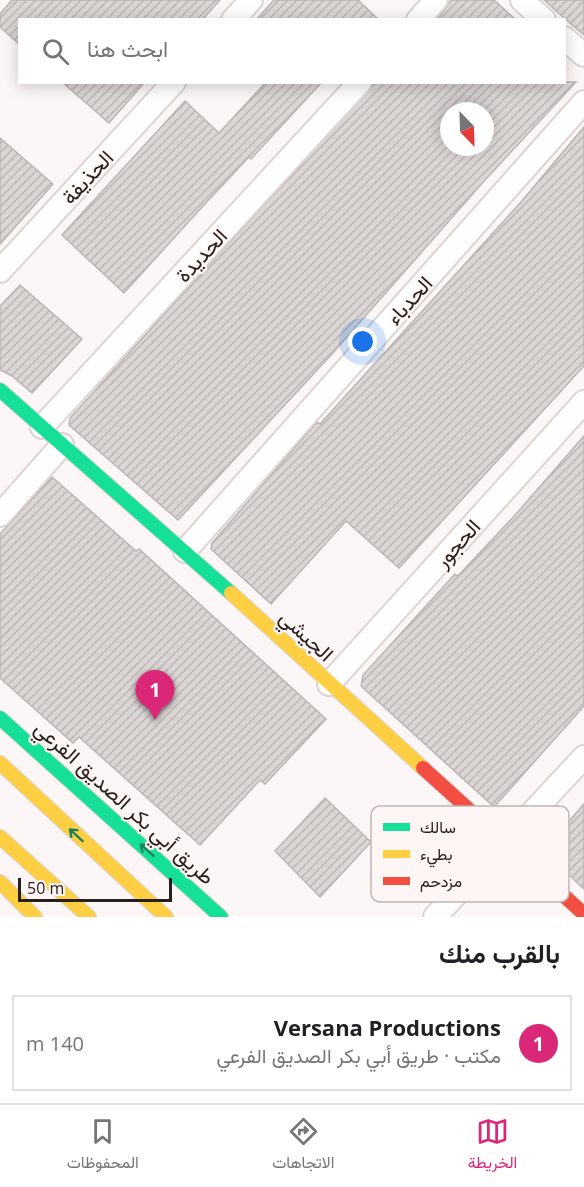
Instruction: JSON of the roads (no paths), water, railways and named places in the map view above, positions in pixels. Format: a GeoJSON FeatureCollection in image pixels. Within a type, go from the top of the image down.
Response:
{"type":"FeatureCollection","features":[{"type":"Feature","properties":{"kind":"street"},"geometry":{"type":"LineString","coordinates":[[234,18],[250,0]]}},
{"type":"Feature","properties":{"kind":"street"},"geometry":{"type":"LineString","coordinates":[[420,18],[436,0]]}},
{"type":"Feature","properties":{"kind":"street"},"geometry":{"type":"LineString","coordinates":[[522,0],[542,18]]}},
{"type":"Feature","properties":{"kind":"street"},"geometry":{"type":"LineString","coordinates":[[566,40],[584,55]]}},
{"type":"Feature","properties":{"kind":"street","name":"الحذيفة"},"geometry":{"type":"LineString","coordinates":[[0,271],[172,84]]}},
{"type":"Feature","properties":{"kind":"street","name":"الحديدة"},"geometry":{"type":"LineString","coordinates":[[42,427],[358,84]]}},
{"type":"Feature","properties":{"kind":"street","name":"الحدباء"},"geometry":{"type":"LineString","coordinates":[[185,551],[584,102]]}},
{"type":"Feature","properties":{"kind":"street","name":"الجيشي"},"geometry":{"type":"LineString","coordinates":[[0,390],[185,551],[466,806]]}},
{"type":"Feature","properties":{"kind":"street","name":"الحجور"},"geometry":{"type":"LineString","coordinates":[[329,684],[584,402]]}},
{"type":"Feature","properties":{"kind":"street"},"geometry":{"type":"LineString","coordinates":[[0,514],[62,445]]}},
{"type":"Feature","properties":{"kind":"street","name":"طريق أبي بكر الصديق الفرعي"},"geometry":{"type":"LineString","coordinates":[[0,718],[221,917]]}},
{"type":"Feature","properties":{"kind":"street"},"geometry":{"type":"LineString","coordinates":[[539,806],[584,757]]}},
{"type":"Feature","properties":{"kind":"street"},"geometry":{"type":"LineString","coordinates":[[0,764],[166,917]]}},
{"type":"Feature","properties":{"kind":"street"},"geometry":{"type":"LineString","coordinates":[[0,837],[88,917]]}},
{"type":"Feature","properties":{"kind":"street"},"geometry":{"type":"LineString","coordinates":[[0,882],[35,917]]}},
{"type":"Feature","properties":{"kind":"street","name":"الجيشي"},"geometry":{"type":"LineString","coordinates":[[569,900],[584,914]]}},
{"type":"Feature","properties":{"kind":"street"},"geometry":{"type":"LineString","coordinates":[[435,917],[449,902]]}},
{"type":"Feature","properties":{"kind":"place","name":"Versana Productions"},"geometry":{"type":"Point","coordinates":[155,720]}}]}
